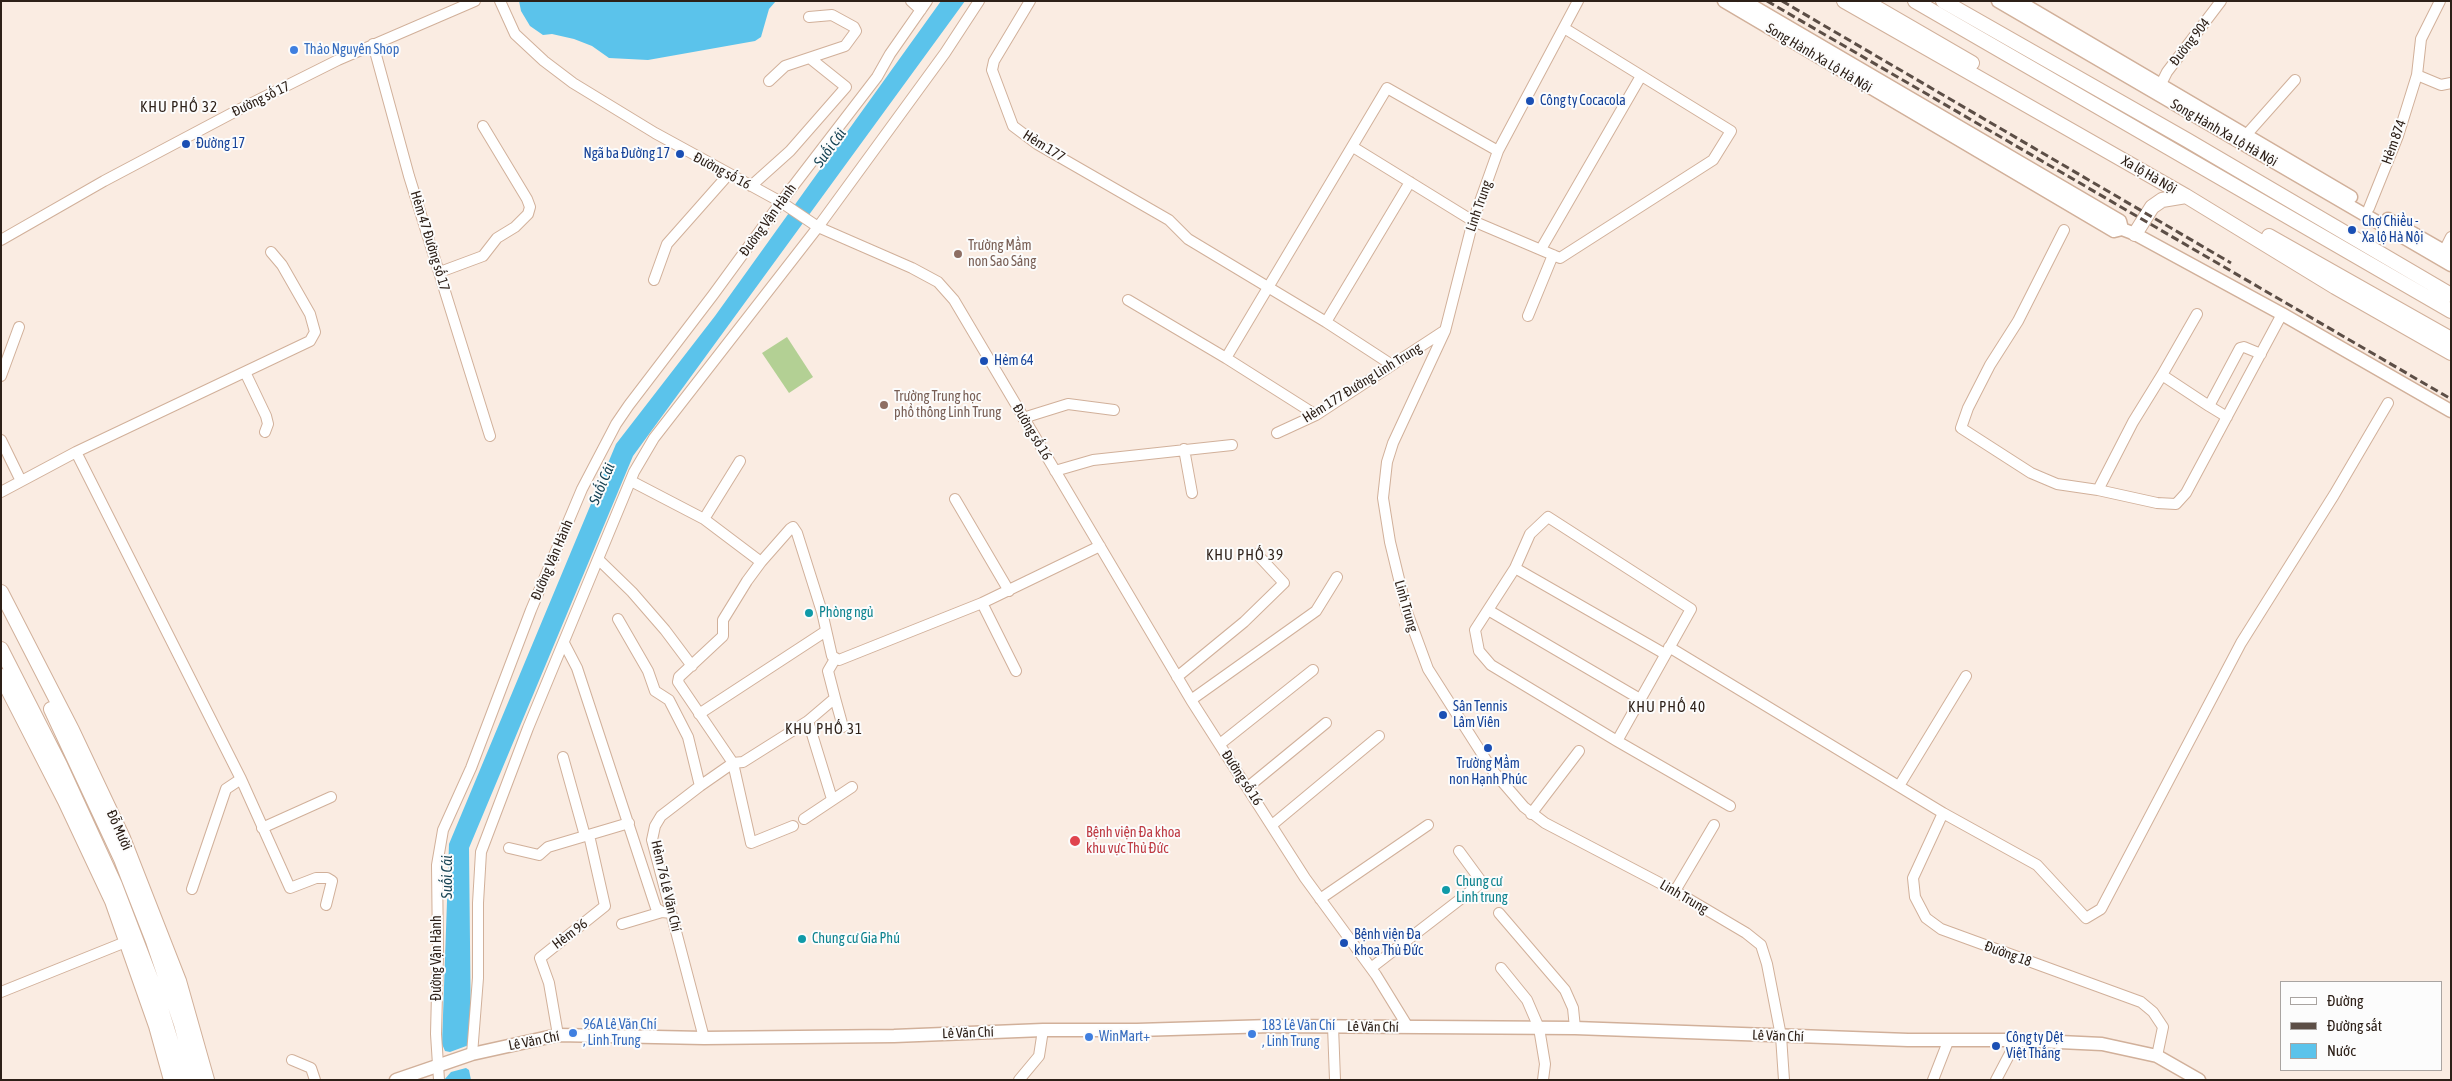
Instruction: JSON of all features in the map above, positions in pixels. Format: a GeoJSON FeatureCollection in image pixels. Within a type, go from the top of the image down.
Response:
{"type":"FeatureCollection","features":[{"type":"Feature","properties":{"kind":"highway","name":"Xa lộ Hà Nội"},"geometry":{"type":"LineString","coordinates":[[1844,1],[2186,196],[2335,287],[2451,353]]}},
{"type":"Feature","properties":{"kind":"highway","name":"Xa lộ Hà Nội"},"geometry":{"type":"LineString","coordinates":[[1865,1],[2451,340]]}},
{"type":"Feature","properties":{"kind":"highway"},"geometry":{"type":"LineString","coordinates":[[1915,1],[2451,311]]}},
{"type":"Feature","properties":{"kind":"highway"},"geometry":{"type":"LineString","coordinates":[[1943,1],[2187,140],[2451,295]]}},
{"type":"Feature","properties":{"kind":"highway"},"geometry":{"type":"LineString","coordinates":[[2128,231],[2152,207],[2162,200],[2186,196]]}},
{"type":"Feature","properties":{"kind":"highway"},"geometry":{"type":"LineString","coordinates":[[2214,213],[2231,213]]}},
{"type":"Feature","properties":{"kind":"highway"},"geometry":{"type":"LineString","coordinates":[[2319,265],[2335,287]]}},
{"type":"Feature","properties":{"kind":"highway","name":"Đỗ Mười"},"geometry":{"type":"LineString","coordinates":[[1,592],[72,730],[123,838],[179,981],[207,1080]]}},
{"type":"Feature","properties":{"kind":"highway","name":"Đỗ Mười"},"geometry":{"type":"LineString","coordinates":[[1,611],[41,686],[121,859],[157,950],[181,1024],[196,1080]]}},
{"type":"Feature","properties":{"kind":"highway","name":"Đỗ Mười"},"geometry":{"type":"LineString","coordinates":[[1,649],[90,828],[131,940],[171,1080]]}},
{"type":"Feature","properties":{"kind":"highway","name":"Đỗ Mười"},"geometry":{"type":"LineString","coordinates":[[1,676],[97,867],[156,992],[182,1080]]}},
{"type":"Feature","properties":{"kind":"main road","name":"Song Hành Xa Lộ Hà Nội"},"geometry":{"type":"LineString","coordinates":[[1724,1],[2114,231],[2128,231]]}},
{"type":"Feature","properties":{"kind":"main road","name":"Song Hành Xa Lộ Hà Nội"},"geometry":{"type":"LineString","coordinates":[[1744,1],[2120,222],[2128,231],[2282,314],[2451,411]]}},
{"type":"Feature","properties":{"kind":"main road","name":"Song Hành Xa Lộ Hà Nội"},"geometry":{"type":"LineString","coordinates":[[1998,1],[2157,88],[2247,134],[2446,257]]}},
{"type":"Feature","properties":{"kind":"main road","name":"Song Hành Xa Lộ Hà Nội"},"geometry":{"type":"LineString","coordinates":[[2018,1],[2157,88],[2446,257]]}},
{"type":"Feature","properties":{"kind":"main road","name":"Lê Văn Chí"},"geometry":{"type":"LineString","coordinates":[[396,1080],[438,1064],[472,1054],[558,1035],[704,1038],[894,1036],[1043,1030],[1137,1030],[1272,1026],[1575,1028],[1908,1040],[2016,1040],[2102,1044],[2157,1056],[2198,1080]]}},
{"type":"Feature","properties":{"kind":"street","name":"Đường số 17"},"geometry":{"type":"LineString","coordinates":[[1,240],[104,181],[240,109],[458,5],[475,1]]}},
{"type":"Feature","properties":{"kind":"street","name":"Đường số 16"},"geometry":{"type":"LineString","coordinates":[[500,1],[516,34],[544,61],[573,83],[728,175],[785,204],[814,224],[912,268],[938,282],[954,300],[1191,700],[1320,899],[1370,968],[1408,1027]]}},
{"type":"Feature","properties":{"kind":"street"},"geometry":{"type":"LineString","coordinates":[[911,1],[924,5]]}},
{"type":"Feature","properties":{"kind":"street"},"geometry":{"type":"LineString","coordinates":[[472,1054],[478,978],[478,903],[481,852],[501,797],[631,481],[654,438],[945,53],[979,1]]}},
{"type":"Feature","properties":{"kind":"street","name":"Hẻm 177"},"geometry":{"type":"LineString","coordinates":[[1030,1],[994,61],[992,70],[1013,126],[1037,144],[1169,220],[1191,241],[1326,322],[1392,365]]}},
{"type":"Feature","properties":{"kind":"street","name":"Linh Trung"},"geometry":{"type":"LineString","coordinates":[[1578,1],[1498,151],[1473,220],[1445,331],[1393,443],[1387,462],[1383,498],[1386,519],[1407,612],[1428,669],[1493,771],[1531,814],[1675,891],[1746,933],[1761,945],[1768,964],[1781,1036],[1784,1080]]}},
{"type":"Feature","properties":{"kind":"street","name":"Đường 904"},"geometry":{"type":"LineString","coordinates":[[2157,88],[2221,1]]}},
{"type":"Feature","properties":{"kind":"street","name":"Hẻm 874"},"geometry":{"type":"LineString","coordinates":[[2369,208],[2398,136],[2417,75],[2421,39],[2440,1]]}},
{"type":"Feature","properties":{"kind":"street","name":"Đường Vận Hành"},"geometry":{"type":"LineString","coordinates":[[439,1080],[436,1034],[438,953],[437,865],[443,830],[471,768],[531,610],[582,489],[616,424],[785,204],[878,77],[890,54],[924,5]]}},
{"type":"Feature","properties":{"kind":"street"},"geometry":{"type":"LineString","coordinates":[[770,82],[785,66],[811,59],[845,46],[856,31],[854,27],[832,15],[809,17]]}},
{"type":"Feature","properties":{"kind":"street"},"geometry":{"type":"LineString","coordinates":[[1353,147],[1473,220],[1560,258],[1712,160],[1731,131],[1564,28]]}},
{"type":"Feature","properties":{"kind":"street","name":"Hẻm 47 Đường số 17"},"geometry":{"type":"LineString","coordinates":[[374,44],[409,176],[490,436]]}},
{"type":"Feature","properties":{"kind":"street"},"geometry":{"type":"LineString","coordinates":[[750,186],[790,151],[846,87],[811,59]]}},
{"type":"Feature","properties":{"kind":"street"},"geometry":{"type":"LineString","coordinates":[[2417,75],[2441,85],[2451,84]]}},
{"type":"Feature","properties":{"kind":"street"},"geometry":{"type":"LineString","coordinates":[[1541,249],[1641,76]]}},
{"type":"Feature","properties":{"kind":"street"},"geometry":{"type":"LineString","coordinates":[[2247,134],[2295,80]]}},
{"type":"Feature","properties":{"kind":"street"},"geometry":{"type":"LineString","coordinates":[[1226,358],[1387,88],[1498,151]]}},
{"type":"Feature","properties":{"kind":"street"},"geometry":{"type":"LineString","coordinates":[[440,272],[483,256],[497,238],[515,227],[528,214],[530,207],[526,199],[483,126]]}},
{"type":"Feature","properties":{"kind":"street"},"geometry":{"type":"LineString","coordinates":[[654,280],[667,244],[728,175]]}},
{"type":"Feature","properties":{"kind":"street"},"geometry":{"type":"LineString","coordinates":[[1326,322],[1410,182]]}},
{"type":"Feature","properties":{"kind":"street"},"geometry":{"type":"LineString","coordinates":[[2064,230],[2018,321],[1985,374],[1968,408],[1961,428],[2031,473],[2057,484],[2098,490],[2157,503],[2176,504],[2186,493],[2282,314]]}},
{"type":"Feature","properties":{"kind":"street"},"geometry":{"type":"LineString","coordinates":[[2446,257],[2451,237]]}},
{"type":"Feature","properties":{"kind":"street"},"geometry":{"type":"LineString","coordinates":[[1,492],[76,452],[310,341],[315,332],[310,314],[282,265],[271,252]]}},
{"type":"Feature","properties":{"kind":"street"},"geometry":{"type":"LineString","coordinates":[[1528,316],[1553,255]]}},
{"type":"Feature","properties":{"kind":"street"},"geometry":{"type":"LineString","coordinates":[[1128,300],[1226,358],[1316,415]]}},
{"type":"Feature","properties":{"kind":"street"},"geometry":{"type":"LineString","coordinates":[[2098,490],[2133,422],[2197,314]]}},
{"type":"Feature","properties":{"kind":"street"},"geometry":{"type":"LineString","coordinates":[[1,376],[19,327]]}},
{"type":"Feature","properties":{"kind":"street","name":"Hẻm 177 Đường Linh Trung"},"geometry":{"type":"LineString","coordinates":[[1277,433],[1316,415],[1445,331]]}},
{"type":"Feature","properties":{"kind":"street"},"geometry":{"type":"LineString","coordinates":[[2209,406],[2240,348],[2244,347],[2261,354]]}},
{"type":"Feature","properties":{"kind":"street"},"geometry":{"type":"LineString","coordinates":[[246,372],[266,416],[268,424],[265,432]]}},
{"type":"Feature","properties":{"kind":"street"},"geometry":{"type":"LineString","coordinates":[[2162,375],[2227,417]]}},
{"type":"Feature","properties":{"kind":"street"},"geometry":{"type":"LineString","coordinates":[[1515,568],[1667,651],[1943,813],[2037,865],[2086,918],[2101,910],[2242,643],[2334,495],[2388,403]]}},
{"type":"Feature","properties":{"kind":"street"},"geometry":{"type":"LineString","coordinates":[[1023,418],[1068,404],[1114,410]]}},
{"type":"Feature","properties":{"kind":"street"},"geometry":{"type":"LineString","coordinates":[[1,440],[22,481]]}},
{"type":"Feature","properties":{"kind":"street"},"geometry":{"type":"LineString","coordinates":[[1055,471],[1093,460],[1184,449],[1232,446]]}},
{"type":"Feature","properties":{"kind":"street"},"geometry":{"type":"LineString","coordinates":[[1184,449],[1192,493]]}},
{"type":"Feature","properties":{"kind":"street"},"geometry":{"type":"LineString","coordinates":[[76,452],[241,780],[290,888],[316,878],[327,878],[332,881],[326,905]]}},
{"type":"Feature","properties":{"kind":"street"},"geometry":{"type":"LineString","coordinates":[[704,519],[740,461]]}},
{"type":"Feature","properties":{"kind":"street"},"geometry":{"type":"LineString","coordinates":[[631,481],[704,519],[761,562]]}},
{"type":"Feature","properties":{"kind":"street"},"geometry":{"type":"LineString","coordinates":[[956,498],[1009,591]]}},
{"type":"Feature","properties":{"kind":"street"},"geometry":{"type":"LineString","coordinates":[[1616,741],[1691,609],[1548,517],[1530,534],[1515,568],[1475,630],[1479,652],[1491,666],[1616,741],[1730,806]]}},
{"type":"Feature","properties":{"kind":"street"},"geometry":{"type":"LineString","coordinates":[[793,826],[751,843],[733,764],[678,682],[679,678],[723,636],[723,620],[761,562],[790,529],[795,528],[835,659],[828,671],[844,727]]}},
{"type":"Feature","properties":{"kind":"street"},"geometry":{"type":"LineString","coordinates":[[835,659],[843,659],[982,604],[1100,546]]}},
{"type":"Feature","properties":{"kind":"street"},"geometry":{"type":"LineString","coordinates":[[1177,677],[1244,622],[1284,583],[1257,554]]}},
{"type":"Feature","properties":{"kind":"street"},"geometry":{"type":"LineString","coordinates":[[598,559],[648,611],[692,666]]}},
{"type":"Feature","properties":{"kind":"street"},"geometry":{"type":"LineString","coordinates":[[1191,700],[1316,611],[1337,577]]}},
{"type":"Feature","properties":{"kind":"street"},"geometry":{"type":"LineString","coordinates":[[982,604],[1016,671]]}},
{"type":"Feature","properties":{"kind":"street"},"geometry":{"type":"LineString","coordinates":[[1488,610],[1640,698]]}},
{"type":"Feature","properties":{"kind":"street"},"geometry":{"type":"LineString","coordinates":[[618,619],[648,671],[655,691],[669,700],[688,737],[700,786]]}},
{"type":"Feature","properties":{"kind":"street"},"geometry":{"type":"LineString","coordinates":[[699,714],[826,631]]}},
{"type":"Feature","properties":{"kind":"street"},"geometry":{"type":"LineString","coordinates":[[564,643],[577,668],[656,908],[666,913]]}},
{"type":"Feature","properties":{"kind":"street"},"geometry":{"type":"LineString","coordinates":[[1220,744],[1313,670]]}},
{"type":"Feature","properties":{"kind":"street"},"geometry":{"type":"LineString","coordinates":[[1899,786],[1966,676]]}},
{"type":"Feature","properties":{"kind":"street","name":"Hẻm 76 Lê Văn Chí"},"geometry":{"type":"LineString","coordinates":[[704,1038],[666,913],[652,840],[655,826],[661,816],[700,786],[733,764],[743,762],[808,721],[835,698]]}},
{"type":"Feature","properties":{"kind":"street"},"geometry":{"type":"LineString","coordinates":[[808,721],[832,799]]}},
{"type":"Feature","properties":{"kind":"street"},"geometry":{"type":"LineString","coordinates":[[1248,787],[1326,724]]}},
{"type":"Feature","properties":{"kind":"street"},"geometry":{"type":"LineString","coordinates":[[1272,825],[1379,736]]}},
{"type":"Feature","properties":{"kind":"street"},"geometry":{"type":"LineString","coordinates":[[1531,814],[1579,751]]}},
{"type":"Feature","properties":{"kind":"street"},"geometry":{"type":"LineString","coordinates":[[563,757],[587,836]]}},
{"type":"Feature","properties":{"kind":"street"},"geometry":{"type":"LineString","coordinates":[[192,889],[226,789],[241,780]]}},
{"type":"Feature","properties":{"kind":"street"},"geometry":{"type":"LineString","coordinates":[[804,819],[852,786]]}},
{"type":"Feature","properties":{"kind":"street"},"geometry":{"type":"LineString","coordinates":[[262,828],[331,798]]}},
{"type":"Feature","properties":{"kind":"street","name":"Đường 18"},"geometry":{"type":"LineString","coordinates":[[1943,813],[1913,878],[1915,897],[1926,918],[1941,930],[2141,1002],[2153,1012],[2163,1027],[2157,1056]]}},
{"type":"Feature","properties":{"kind":"street"},"geometry":{"type":"LineString","coordinates":[[509,848],[539,855],[548,847],[629,823]]}},
{"type":"Feature","properties":{"kind":"street"},"geometry":{"type":"LineString","coordinates":[[1675,891],[1714,824]]}},
{"type":"Feature","properties":{"kind":"street"},"geometry":{"type":"LineString","coordinates":[[1320,899],[1428,825]]}},
{"type":"Feature","properties":{"kind":"street","name":"Hẻm 96"},"geometry":{"type":"LineString","coordinates":[[558,1035],[549,983],[540,958],[605,906],[587,836]]}},
{"type":"Feature","properties":{"kind":"street"},"geometry":{"type":"LineString","coordinates":[[1370,968],[1480,884],[1481,880],[1460,851]]}},
{"type":"Feature","properties":{"kind":"street"},"geometry":{"type":"LineString","coordinates":[[622,924],[666,913]]}},
{"type":"Feature","properties":{"kind":"street"},"geometry":{"type":"LineString","coordinates":[[1499,913],[1565,990],[1573,1008],[1575,1028]]}},
{"type":"Feature","properties":{"kind":"street"},"geometry":{"type":"LineString","coordinates":[[1,992],[131,940]]}},
{"type":"Feature","properties":{"kind":"street"},"geometry":{"type":"LineString","coordinates":[[1501,968],[1527,1000],[1539,1028],[1545,1064],[1543,1080]]}},
{"type":"Feature","properties":{"kind":"street"},"geometry":{"type":"LineString","coordinates":[[1333,1026],[1335,1080]]}},
{"type":"Feature","properties":{"kind":"street"},"geometry":{"type":"LineString","coordinates":[[1019,1080],[1039,1056],[1043,1030]]}},
{"type":"Feature","properties":{"kind":"street"},"geometry":{"type":"LineString","coordinates":[[1934,1080],[1949,1039]]}},
{"type":"Feature","properties":{"kind":"street"},"geometry":{"type":"LineString","coordinates":[[1996,1080],[2016,1040]]}},
{"type":"Feature","properties":{"kind":"street"},"geometry":{"type":"LineString","coordinates":[[292,1060],[311,1068],[315,1080]]}},
{"type":"Feature","properties":{"kind":"green space"},"geometry":{"type":"Polygon","coordinates":[[[787,337],[813,377],[789,393],[762,353],[787,337]]]}},
{"type":"Feature","properties":{"kind":"water"},"geometry":{"type":"Polygon","coordinates":[[[519,1],[776,1],[769,9],[761,37],[755,41],[648,60],[609,58],[592,46],[574,39],[552,34],[543,35],[530,26],[521,11],[519,1]]]}},
{"type":"Feature","properties":{"kind":"water","name":"Suối Cái"},"geometry":{"type":"Polygon","coordinates":[[[941,1],[965,1],[633,456],[469,848],[471,1038],[469,1045],[450,1052],[445,1051],[442,1044],[449,844],[616,444],[715,316],[941,1]]]}},
{"type":"Feature","properties":{"kind":"water"},"geometry":{"type":"Polygon","coordinates":[[[466,1068],[469,1070],[471,1080],[444,1080],[451,1072],[466,1068]]]}},
{"type":"Feature","properties":{"kind":"railway"},"geometry":{"type":"LineString","coordinates":[[1767,1],[2451,399]]}},
{"type":"Feature","properties":{"kind":"railway"},"geometry":{"type":"LineString","coordinates":[[1782,1],[2231,263]]}},
{"type":"Feature","properties":{"kind":"place","name":"Thảo Nguyên Shop"},"geometry":{"type":"Point","coordinates":[294,50]}},
{"type":"Feature","properties":{"kind":"place","name":"Công ty Cocacola"},"geometry":{"type":"Point","coordinates":[1530,101]}},
{"type":"Feature","properties":{"kind":"place","name":"Đường 17"},"geometry":{"type":"Point","coordinates":[186,144]}},
{"type":"Feature","properties":{"kind":"place","name":"Ngã ba Đường 17"},"geometry":{"type":"Point","coordinates":[680,154]}},
{"type":"Feature","properties":{"kind":"place","name":"Chợ Chiều - Xa lộ Hà Nội"},"geometry":{"type":"Point","coordinates":[2352,230]}},
{"type":"Feature","properties":{"kind":"place","name":"Trường Mầm non Sao Sáng"},"geometry":{"type":"Point","coordinates":[958,254]}},
{"type":"Feature","properties":{"kind":"place","name":"Hẻm 64"},"geometry":{"type":"Point","coordinates":[984,361]}},
{"type":"Feature","properties":{"kind":"place","name":"Trường Trung học phổ thông Linh Trung"},"geometry":{"type":"Point","coordinates":[884,405]}},
{"type":"Feature","properties":{"kind":"place","name":"Phòng ngủ"},"geometry":{"type":"Point","coordinates":[809,613]}},
{"type":"Feature","properties":{"kind":"place","name":"Sân Tennis Lâm Viên"},"geometry":{"type":"Point","coordinates":[1443,715]}},
{"type":"Feature","properties":{"kind":"place","name":"Trường Mầm non Hạnh Phúc"},"geometry":{"type":"Point","coordinates":[1488,748]}},
{"type":"Feature","properties":{"kind":"place","name":"Bệnh viện Đa khoa khu vực Thủ Đức"},"geometry":{"type":"Point","coordinates":[1075,841]}},
{"type":"Feature","properties":{"kind":"place","name":"Chung cư Linh trung"},"geometry":{"type":"Point","coordinates":[1446,890]}},
{"type":"Feature","properties":{"kind":"place","name":"Chung cư Gia Phú"},"geometry":{"type":"Point","coordinates":[802,939]}},
{"type":"Feature","properties":{"kind":"place","name":"Bệnh viện Đa khoa Thủ Đức"},"geometry":{"type":"Point","coordinates":[1344,943]}},
{"type":"Feature","properties":{"kind":"place","name":"96A Lê Văn Chí , Linh Trung"},"geometry":{"type":"Point","coordinates":[573,1033]}},
{"type":"Feature","properties":{"kind":"place","name":"183 Lê Văn Chí , Linh Trung"},"geometry":{"type":"Point","coordinates":[1252,1034]}},
{"type":"Feature","properties":{"kind":"place","name":"WinMart+"},"geometry":{"type":"Point","coordinates":[1089,1037]}},
{"type":"Feature","properties":{"kind":"place","name":"Công ty Dệt Việt Thắng"},"geometry":{"type":"Point","coordinates":[1996,1046]}},
{"type":"Feature","properties":{"kind":"district","name":"KHU PHỐ 32"},"geometry":{"type":"Point","coordinates":[179,107]}},
{"type":"Feature","properties":{"kind":"district","name":"KHU PHỐ 39"},"geometry":{"type":"Point","coordinates":[1245,555]}},
{"type":"Feature","properties":{"kind":"district","name":"KHU PHỐ 40"},"geometry":{"type":"Point","coordinates":[1667,707]}},
{"type":"Feature","properties":{"kind":"district","name":"KHU PHỐ 31"},"geometry":{"type":"Point","coordinates":[824,729]}}]}
